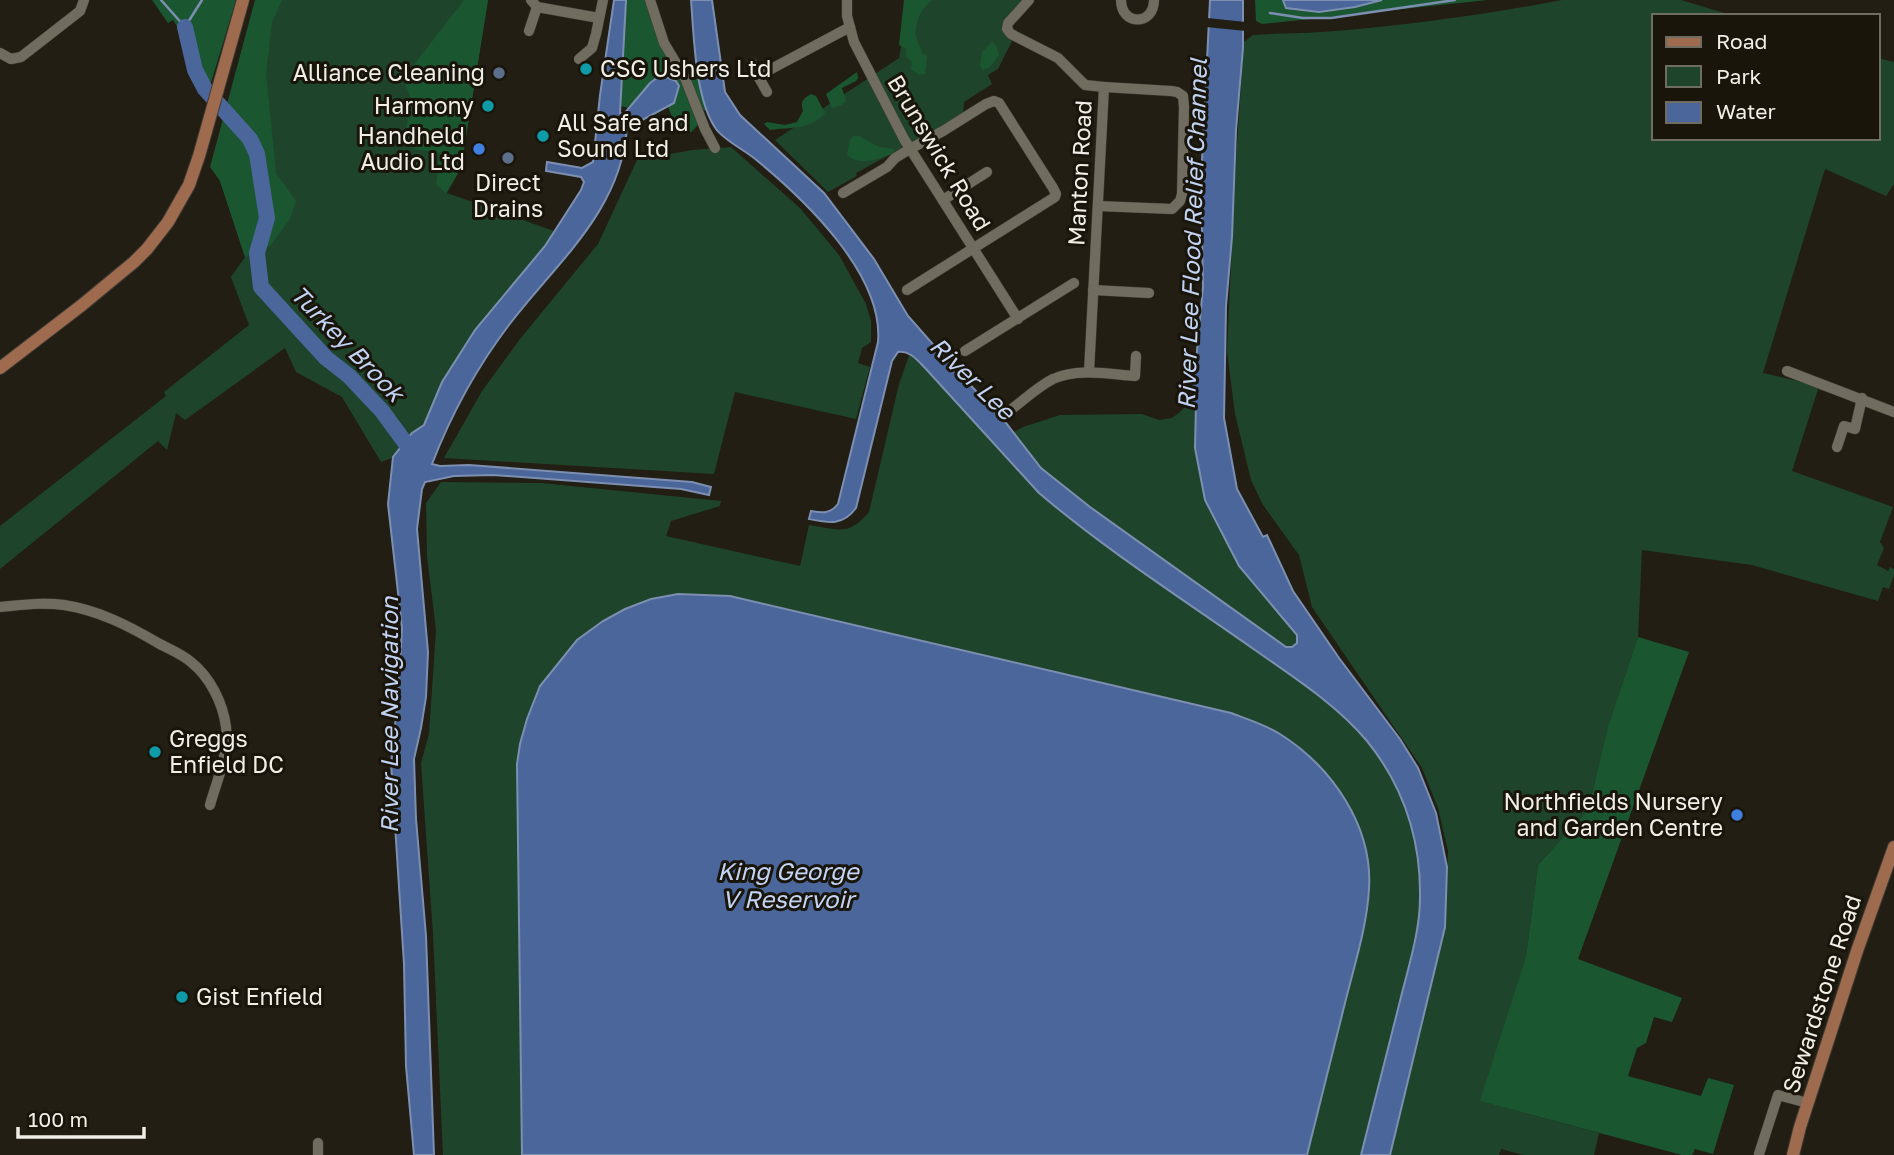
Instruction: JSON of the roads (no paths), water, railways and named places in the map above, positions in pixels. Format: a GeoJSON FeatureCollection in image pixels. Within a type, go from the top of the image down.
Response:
{"type":"FeatureCollection","features":[{"type":"Feature","properties":{"kind":"main road"},"geometry":{"type":"LineString","coordinates":[[0,368],[90,298],[147,249],[168,222],[189,185],[243,0]]}},
{"type":"Feature","properties":{"kind":"main road","name":"Sewardstone Road"},"geometry":{"type":"LineString","coordinates":[[1793,1155],[1857,951],[1894,847]]}},
{"type":"Feature","properties":{"kind":"street"},"geometry":{"type":"LineString","coordinates":[[579,59],[592,48],[603,0]]}},
{"type":"Feature","properties":{"kind":"street"},"geometry":{"type":"LineString","coordinates":[[650,0],[664,43],[685,78],[715,148]]}},
{"type":"Feature","properties":{"kind":"street","name":"Brunswick Road"},"geometry":{"type":"LineString","coordinates":[[847,0],[847,16],[854,41],[910,149],[1018,319]]}},
{"type":"Feature","properties":{"kind":"street","name":"Manton Road"},"geometry":{"type":"LineString","coordinates":[[1029,0],[1008,23],[1007,29],[1011,34],[1058,58],[1085,85],[1104,87],[1089,372]]}},
{"type":"Feature","properties":{"kind":"street"},"geometry":{"type":"LineString","coordinates":[[1121,0],[1124,13],[1138,20],[1148,16],[1157,6]]}},
{"type":"Feature","properties":{"kind":"street"},"geometry":{"type":"LineString","coordinates":[[0,53],[11,59],[21,57],[80,11],[84,1]]}},
{"type":"Feature","properties":{"kind":"street"},"geometry":{"type":"LineString","coordinates":[[529,31],[534,4],[599,18]]}},
{"type":"Feature","properties":{"kind":"street"},"geometry":{"type":"LineString","coordinates":[[758,76],[850,27]]}},
{"type":"Feature","properties":{"kind":"street"},"geometry":{"type":"LineString","coordinates":[[751,64],[767,92]]}},
{"type":"Feature","properties":{"kind":"street"},"geometry":{"type":"LineString","coordinates":[[1098,206],[1172,209],[1180,201],[1182,194],[1182,96],[1171,91],[1104,87]]}},
{"type":"Feature","properties":{"kind":"street"},"geometry":{"type":"LineString","coordinates":[[843,193],[887,167],[895,158],[993,101],[999,103],[1046,176],[1056,194],[1055,197],[907,290]]}},
{"type":"Feature","properties":{"kind":"street"},"geometry":{"type":"LineString","coordinates":[[943,200],[987,172]]}},
{"type":"Feature","properties":{"kind":"street"},"geometry":{"type":"LineString","coordinates":[[965,352],[1074,284]]}},
{"type":"Feature","properties":{"kind":"street"},"geometry":{"type":"LineString","coordinates":[[1093,290],[1149,293]]}},
{"type":"Feature","properties":{"kind":"street"},"geometry":{"type":"LineString","coordinates":[[1013,408],[1051,380],[1064,375],[1089,372],[1135,376],[1136,356]]}},
{"type":"Feature","properties":{"kind":"street"},"geometry":{"type":"LineString","coordinates":[[1787,371],[1894,412]]}},
{"type":"Feature","properties":{"kind":"street"},"geometry":{"type":"LineString","coordinates":[[1836,447],[1844,426],[1854,429],[1862,398]]}},
{"type":"Feature","properties":{"kind":"street"},"geometry":{"type":"LineString","coordinates":[[0,607],[40,603],[67,605],[97,613],[134,629],[191,662],[211,686],[226,726],[224,756],[210,805]]}},
{"type":"Feature","properties":{"kind":"street"},"geometry":{"type":"LineString","coordinates":[[1759,1154],[1778,1095],[1808,1103]]}},
{"type":"Feature","properties":{"kind":"street"},"geometry":{"type":"LineString","coordinates":[[318,1143],[318,1155]]}},
{"type":"Feature","properties":{"kind":"water"},"geometry":{"type":"Polygon","coordinates":[[[614,0],[626,0],[620,113],[624,114],[650,83],[661,75],[676,81],[679,86],[674,103],[627,128],[622,158],[613,185],[600,210],[486,358],[456,410],[432,464],[692,482],[711,487],[709,495],[681,489],[493,475],[454,476],[425,482],[417,529],[428,652],[426,697],[414,759],[426,936],[434,1155],[414,1155],[406,1066],[404,964],[391,763],[402,628],[388,504],[393,457],[412,433],[424,425],[442,382],[475,330],[545,246],[581,190],[584,182],[581,177],[546,171],[547,162],[582,168],[593,162],[614,0]]]}},
{"type":"Feature","properties":{"kind":"water"},"geometry":{"type":"Polygon","coordinates":[[[691,0],[712,0],[725,92],[740,115],[824,193],[874,259],[908,316],[1006,423],[1041,468],[1090,507],[1286,647],[1292,647],[1297,643],[1297,635],[1239,566],[1205,500],[1195,448],[1196,404],[1188,404],[1188,387],[1195,372],[1203,287],[1201,180],[1210,0],[1243,0],[1243,48],[1226,306],[1224,418],[1237,489],[1263,537],[1267,535],[1293,591],[1418,768],[1436,813],[1447,867],[1445,927],[1390,1155],[1361,1155],[1413,950],[1420,898],[1420,876],[1413,835],[1408,815],[1391,777],[1367,741],[1328,703],[1117,554],[1039,493],[926,369],[906,353],[898,352],[892,361],[856,508],[846,518],[835,522],[809,519],[811,511],[826,512],[838,504],[878,342],[876,316],[868,290],[837,240],[795,194],[716,129],[709,116],[700,85],[691,0]]]}},
{"type":"Feature","properties":{"kind":"water"},"geometry":{"type":"Polygon","coordinates":[[[1283,0],[1382,0],[1319,12],[1286,8],[1283,0]]]}},
{"type":"Feature","properties":{"kind":"water","name":"King George V Reservoir"},"geometry":{"type":"Polygon","coordinates":[[[678,594],[730,596],[1231,713],[1280,734],[1316,763],[1346,800],[1356,821],[1364,843],[1369,889],[1360,944],[1307,1155],[522,1155],[517,764],[520,744],[540,686],[577,640],[625,609],[651,599],[678,594]]]}},
{"type":"Feature","properties":{"kind":"waterway","name":"Turkey Brook"},"geometry":{"type":"LineString","coordinates":[[161,0],[185,27],[202,0]]}},
{"type":"Feature","properties":{"kind":"waterway"},"geometry":{"type":"LineString","coordinates":[[1270,13],[1303,18],[1331,18],[1455,0]]}},
{"type":"Feature","properties":{"kind":"waterway","name":"Turkey Brook"},"geometry":{"type":"LineString","coordinates":[[185,27],[195,70],[205,89],[250,139],[257,154],[267,218],[257,253],[261,287],[326,358],[349,376],[382,411],[415,456]]}},
{"type":"Feature","properties":{"kind":"place","name":"CSG Ushers Ltd"},"geometry":{"type":"Point","coordinates":[586,69]}},
{"type":"Feature","properties":{"kind":"place","name":"Alliance Cleaning"},"geometry":{"type":"Point","coordinates":[499,73]}},
{"type":"Feature","properties":{"kind":"place","name":"Harmony"},"geometry":{"type":"Point","coordinates":[488,106]}},
{"type":"Feature","properties":{"kind":"place","name":"All Safe and Sound Ltd"},"geometry":{"type":"Point","coordinates":[543,136]}},
{"type":"Feature","properties":{"kind":"place","name":"Handheld Audio Ltd"},"geometry":{"type":"Point","coordinates":[479,149]}},
{"type":"Feature","properties":{"kind":"place","name":"Direct Drains"},"geometry":{"type":"Point","coordinates":[508,158]}},
{"type":"Feature","properties":{"kind":"place","name":"Greggs Enfield DC"},"geometry":{"type":"Point","coordinates":[155,752]}},
{"type":"Feature","properties":{"kind":"place","name":"Northfields Nursery and Garden Centre"},"geometry":{"type":"Point","coordinates":[1737,815]}},
{"type":"Feature","properties":{"kind":"place","name":"Gist Enfield"},"geometry":{"type":"Point","coordinates":[182,997]}},
{"type":"Feature","properties":{"kind":"water label","name":"River Lee Flood Relief Channel"},"geometry":{"type":"Point","coordinates":[1193,234]}},
{"type":"Feature","properties":{"kind":"water label","name":"River Lee"},"geometry":{"type":"Point","coordinates":[972,379]}},
{"type":"Feature","properties":{"kind":"water label","name":"River Lee Navigation"},"geometry":{"type":"Point","coordinates":[390,715]}}]}
